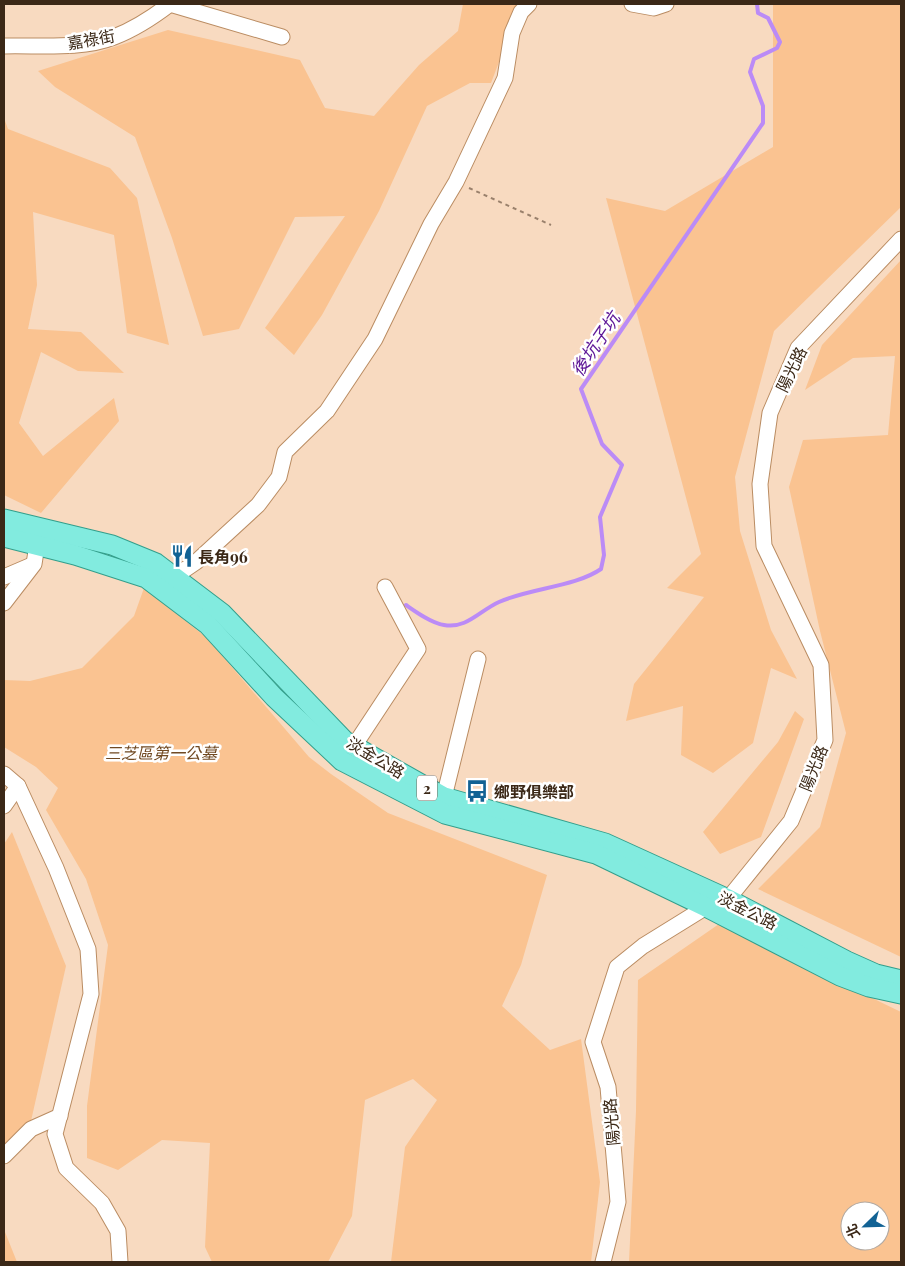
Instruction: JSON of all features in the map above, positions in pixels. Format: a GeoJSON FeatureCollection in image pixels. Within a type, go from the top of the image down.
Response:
{"type":"FeatureCollection","features":[{"type":"Feature","properties":{"kind":"main road","name":"淡金公路"},"geometry":{"type":"LineString","coordinates":[[4,519],[41,537],[146,578],[208,626],[296,718],[342,761],[445,814],[596,854],[706,907],[840,976],[869,987],[901,994]]}},
{"type":"Feature","properties":{"kind":"main road","name":"淡金公路"},"geometry":{"type":"LineString","coordinates":[[4,537],[41,537],[137,554],[156,563],[222,613],[345,741],[444,797],[605,843],[728,899],[847,961],[876,974],[901,980]]}},
{"type":"Feature","properties":{"kind":"main road"},"geometry":{"type":"LineString","coordinates":[[296,718],[310,704]]}},
{"type":"Feature","properties":{"kind":"street"},"geometry":{"type":"LineString","coordinates":[[170,4],[282,37]]}},
{"type":"Feature","properties":{"kind":"street","name":"嘉祿街"},"geometry":{"type":"LineString","coordinates":[[4,46],[79,44],[114,38],[149,20],[170,4]]}},
{"type":"Feature","properties":{"kind":"street"},"geometry":{"type":"LineString","coordinates":[[174,577],[196,562],[258,505],[279,478],[285,452],[327,412],[375,339],[431,224],[456,182],[505,78],[512,33],[521,12],[529,4]]}},
{"type":"Feature","properties":{"kind":"street"},"geometry":{"type":"LineString","coordinates":[[632,4],[654,8],[666,4]]}},
{"type":"Feature","properties":{"kind":"street","name":"陽光路"},"geometry":{"type":"LineString","coordinates":[[603,1262],[618,1202],[608,1087],[593,1042],[617,967],[644,946],[706,907],[728,899],[791,821],[825,740],[821,665],[764,546],[760,484],[770,413],[798,348],[901,239]]}},
{"type":"Feature","properties":{"kind":"street"},"geometry":{"type":"LineString","coordinates":[[4,603],[34,564],[41,537]]}},
{"type":"Feature","properties":{"kind":"street"},"geometry":{"type":"LineString","coordinates":[[4,576],[34,564]]}},
{"type":"Feature","properties":{"kind":"street"},"geometry":{"type":"LineString","coordinates":[[354,746],[418,649],[385,587]]}},
{"type":"Feature","properties":{"kind":"street"},"geometry":{"type":"LineString","coordinates":[[444,797],[478,660]]}},
{"type":"Feature","properties":{"kind":"street"},"geometry":{"type":"LineString","coordinates":[[4,774],[18,786],[56,868],[88,949],[91,994],[55,1134],[66,1168],[102,1203],[118,1231],[120,1262]]}},
{"type":"Feature","properties":{"kind":"street"},"geometry":{"type":"LineString","coordinates":[[4,806],[18,786]]}},
{"type":"Feature","properties":{"kind":"street"},"geometry":{"type":"LineString","coordinates":[[4,1156],[31,1129],[60,1116]]}},
{"type":"Feature","properties":{"kind":"path"},"geometry":{"type":"LineString","coordinates":[[456,182],[551,225]]}},
{"type":"Feature","properties":{"kind":"green space"},"geometry":{"type":"Polygon","coordinates":[[[463,4],[521,4],[491,83],[470,83],[427,106],[379,211],[322,315],[294,355],[265,328],[345,216],[295,217],[239,329],[203,336],[172,238],[135,137],[55,87],[38,71],[168,30],[300,60],[325,108],[374,116],[419,65],[458,31],[463,4]]]}},
{"type":"Feature","properties":{"kind":"green space"},"geometry":{"type":"Polygon","coordinates":[[[773,4],[901,4],[901,207],[774,331],[735,477],[740,531],[771,630],[797,679],[771,668],[753,743],[713,773],[681,755],[683,706],[626,721],[634,684],[704,597],[667,588],[701,554],[606,198],[665,211],[773,147],[773,4]]]}},
{"type":"Feature","properties":{"kind":"green space"},"geometry":{"type":"Polygon","coordinates":[[[4,118],[8,129],[110,168],[137,198],[169,345],[127,333],[114,235],[33,212],[37,285],[28,329],[81,332],[124,373],[78,371],[41,352],[19,423],[43,456],[114,398],[119,421],[41,513],[4,495],[4,118]]]}},
{"type":"Feature","properties":{"kind":"green space"},"geometry":{"type":"Polygon","coordinates":[[[901,260],[901,957],[758,889],[820,827],[846,733],[820,631],[789,487],[803,440],[888,435],[895,356],[853,358],[805,390],[822,345],[901,260]]]}},
{"type":"Feature","properties":{"kind":"green space","name":"三芝區第一公墓"},"geometry":{"type":"Polygon","coordinates":[[[144,588],[207,638],[309,757],[331,774],[388,813],[547,875],[521,965],[502,1006],[550,1050],[581,1039],[600,1182],[591,1262],[391,1262],[405,1147],[437,1100],[413,1079],[365,1100],[352,1216],[328,1262],[212,1262],[205,1247],[210,1143],[162,1140],[118,1170],[87,1158],[87,1106],[108,945],[86,879],[46,810],[58,788],[36,767],[4,747],[4,680],[30,681],[82,668],[134,616],[144,588]]]}},
{"type":"Feature","properties":{"kind":"green space"},"geometry":{"type":"Polygon","coordinates":[[[795,711],[804,719],[761,837],[720,854],[703,832],[778,742],[795,711]]]}},
{"type":"Feature","properties":{"kind":"green space"},"geometry":{"type":"Polygon","coordinates":[[[12,832],[66,966],[31,1121],[4,1147],[4,844],[12,832]]]}},
{"type":"Feature","properties":{"kind":"green space"},"geometry":{"type":"Polygon","coordinates":[[[719,924],[901,1012],[901,1262],[629,1262],[636,1111],[638,980],[719,924]]]}},
{"type":"Feature","properties":{"kind":"green space"},"geometry":{"type":"Polygon","coordinates":[[[5,1232],[17,1262],[4,1262],[5,1232]]]}},
{"type":"Feature","properties":{"kind":"waterway","name":"後坑子坑"},"geometry":{"type":"LineString","coordinates":[[406,605],[434,622],[452,626],[466,622],[511,597],[578,580],[601,569],[604,555],[600,517],[622,465],[602,444],[581,389],[763,123],[763,106],[750,72],[754,59],[777,48],[780,42],[768,18],[758,13],[757,4]]}},
{"type":"Feature","properties":{"kind":"place","name":"長角96"},"geometry":{"type":"Point","coordinates":[182,556]}},
{"type":"Feature","properties":{"kind":"place","name":"鄉野俱樂部"},"geometry":{"type":"Point","coordinates":[477,791]}}]}
